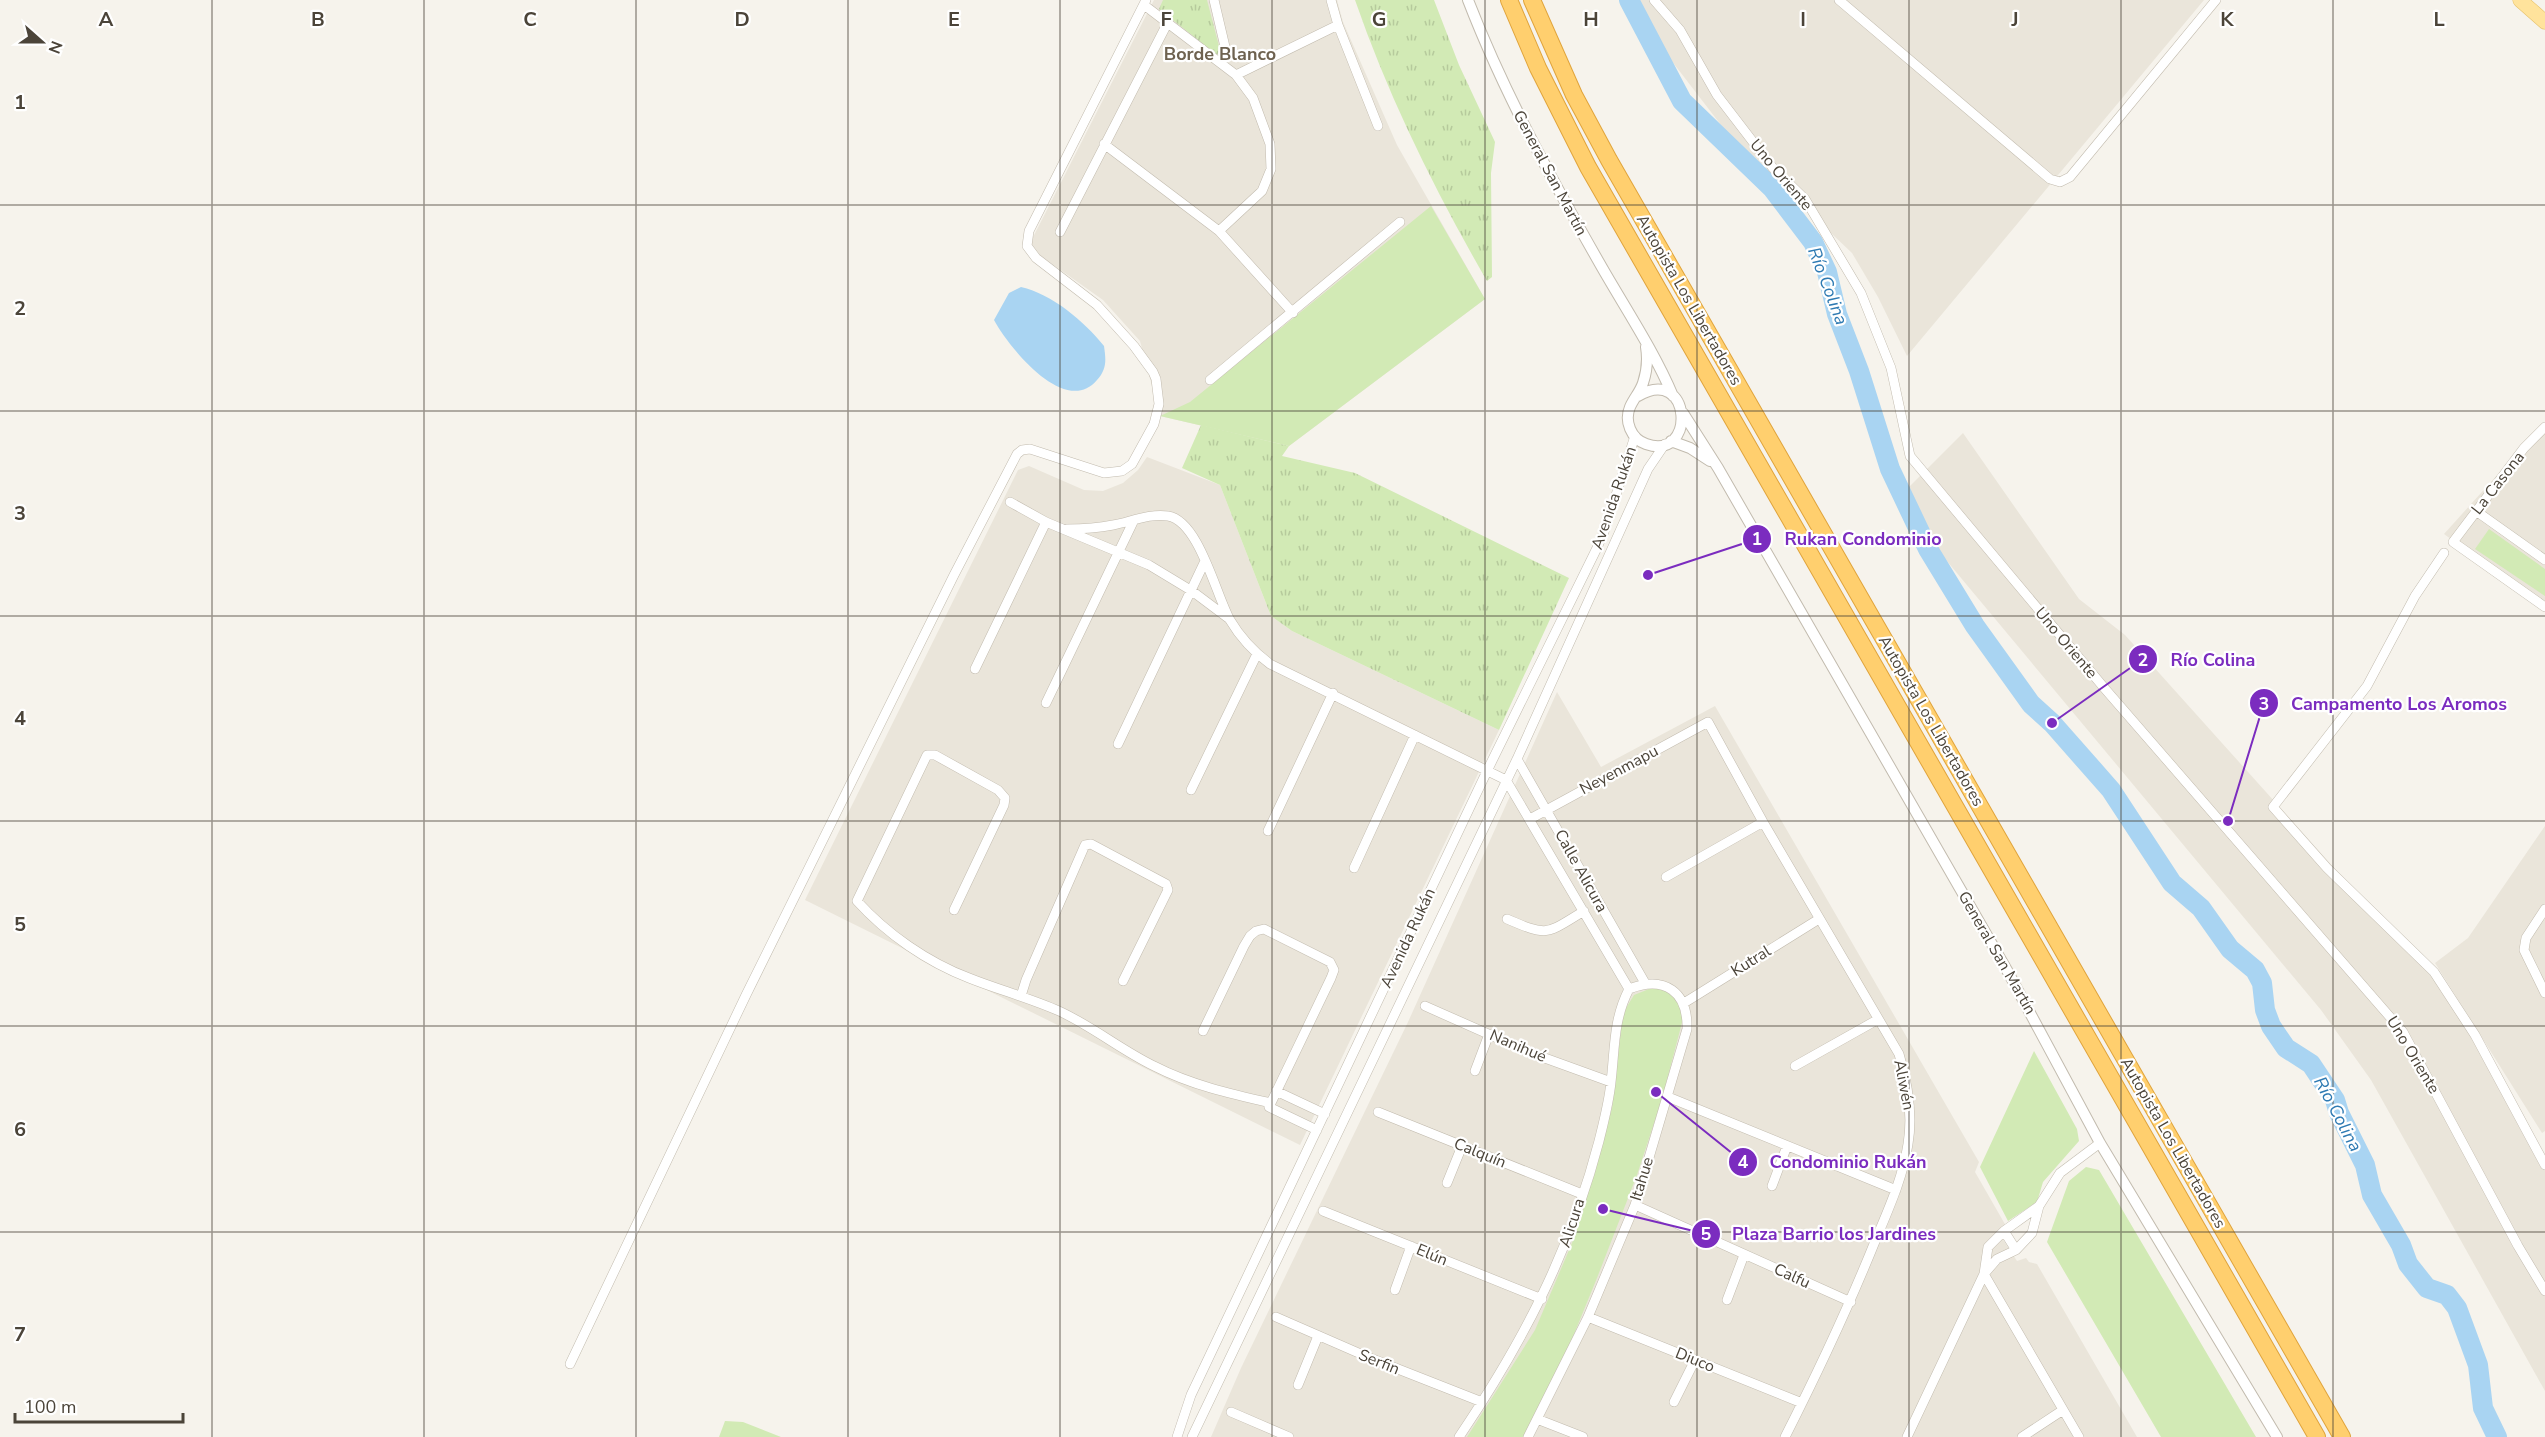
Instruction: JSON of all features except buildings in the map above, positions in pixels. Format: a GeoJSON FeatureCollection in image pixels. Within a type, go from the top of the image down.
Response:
{"type":"FeatureCollection","features":[{"type":"Feature","properties":{"kind":"highway","name":"Autopista Los Libertadores"},"geometry":{"type":"LineString","coordinates":[[1509,0],[1542,76],[1588,168],[2317,1437]]}},
{"type":"Feature","properties":{"kind":"highway","name":"Autopista Los Libertadores"},"geometry":{"type":"LineString","coordinates":[[1532,0],[1574,95],[1609,160],[2342,1437]]}},
{"type":"Feature","properties":{"kind":"main road"},"geometry":{"type":"LineString","coordinates":[[2520,0],[2545,22]]}},
{"type":"Feature","properties":{"kind":"street"},"geometry":{"type":"LineString","coordinates":[[1214,0],[1226,51],[1221,62]]}},
{"type":"Feature","properties":{"kind":"street"},"geometry":{"type":"LineString","coordinates":[[1330,0],[1378,126]]}},
{"type":"Feature","properties":{"kind":"street","name":"General San Martín"},"geometry":{"type":"LineString","coordinates":[[1468,0],[1497,70],[1541,159],[1645,340],[1661,369],[1672,396]]}},
{"type":"Feature","properties":{"kind":"street","name":"Uno Oriente"},"geometry":{"type":"LineString","coordinates":[[1654,0],[1680,30],[1717,96],[1773,168],[1805,199],[1861,293],[1891,368],[1910,456],[2106,690],[2403,1032],[2518,1246],[2545,1291]]}},
{"type":"Feature","properties":{"kind":"street"},"geometry":{"type":"LineString","coordinates":[[1839,0],[2049,179],[2060,182],[2070,177],[2216,0]]}},
{"type":"Feature","properties":{"kind":"street"},"geometry":{"type":"LineString","coordinates":[[570,1364],[746,995],[954,574],[1017,454],[1022,450],[1030,449],[1104,473],[1116,473],[1132,464],[1154,424],[1159,394],[1153,372],[1097,305],[1036,258],[1027,246],[1029,231],[1145,3],[1236,75],[1253,98],[1270,144],[1271,169],[1262,191],[1219,231]]}},
{"type":"Feature","properties":{"kind":"street"},"geometry":{"type":"LineString","coordinates":[[1060,232],[1168,22]]}},
{"type":"Feature","properties":{"kind":"street"},"geometry":{"type":"LineString","coordinates":[[1236,75],[1338,25]]}},
{"type":"Feature","properties":{"kind":"street"},"geometry":{"type":"LineString","coordinates":[[1104,144],[1219,231],[1293,313]]}},
{"type":"Feature","properties":{"kind":"street"},"geometry":{"type":"LineString","coordinates":[[1210,380],[1400,222]]}},
{"type":"Feature","properties":{"kind":"street","name":"General San Martín"},"geometry":{"type":"LineString","coordinates":[[1638,396],[1647,364],[1645,340]]}},
{"type":"Feature","properties":{"kind":"street"},"geometry":{"type":"LineString","coordinates":[[1659,390],[1672,396],[1683,413],[1680,431],[1668,442],[1652,446],[1635,436],[1630,430],[1628,416],[1633,401],[1644,392],[1659,390]]}},
{"type":"Feature","properties":{"kind":"street","name":"General San Martín"},"geometry":{"type":"LineString","coordinates":[[1683,413],[1718,468],[2008,972],[2100,1143],[2277,1437]]}},
{"type":"Feature","properties":{"kind":"street","name":"La Casona"},"geometry":{"type":"LineString","coordinates":[[2545,427],[2524,448],[2453,542],[2545,607]]}},
{"type":"Feature","properties":{"kind":"street","name":"Avenida Rukán"},"geometry":{"type":"LineString","coordinates":[[1177,1437],[1191,1395],[1488,770],[1604,532],[1635,436]]}},
{"type":"Feature","properties":{"kind":"street","name":"General San Martín"},"geometry":{"type":"LineString","coordinates":[[1668,442],[1699,453],[1718,468]]}},
{"type":"Feature","properties":{"kind":"street","name":"Avenida Rukán"},"geometry":{"type":"LineString","coordinates":[[1192,1437],[1516,759],[1648,469],[1668,442]]}},
{"type":"Feature","properties":{"kind":"street"},"geometry":{"type":"LineString","coordinates":[[1010,502],[1046,522],[1119,552],[1192,591],[1230,619]]}},
{"type":"Feature","properties":{"kind":"street"},"geometry":{"type":"LineString","coordinates":[[2476,511],[2545,560]]}},
{"type":"Feature","properties":{"kind":"street"},"geometry":{"type":"LineString","coordinates":[[1067,529],[1133,522],[1158,516],[1178,520],[1189,532],[1205,561],[1230,619],[1257,654],[1270,664],[1506,780]]}},
{"type":"Feature","properties":{"kind":"street"},"geometry":{"type":"LineString","coordinates":[[975,669],[1046,522]]}},
{"type":"Feature","properties":{"kind":"street"},"geometry":{"type":"LineString","coordinates":[[1046,703],[1133,522]]}},
{"type":"Feature","properties":{"kind":"street"},"geometry":{"type":"LineString","coordinates":[[2444,553],[2415,596],[2367,686],[2273,807],[2327,868],[2434,972],[2475,1035],[2541,1150],[2545,1165]]}},
{"type":"Feature","properties":{"kind":"street"},"geometry":{"type":"LineString","coordinates":[[1118,744],[1205,561]]}},
{"type":"Feature","properties":{"kind":"street"},"geometry":{"type":"LineString","coordinates":[[1566,612],[1580,618]]}},
{"type":"Feature","properties":{"kind":"street"},"geometry":{"type":"LineString","coordinates":[[1191,790],[1257,654]]}},
{"type":"Feature","properties":{"kind":"street"},"geometry":{"type":"LineString","coordinates":[[1268,831],[1333,693]]}},
{"type":"Feature","properties":{"kind":"street","name":"Neyenmapu"},"geometry":{"type":"LineString","coordinates":[[1530,819],[1708,722]]}},
{"type":"Feature","properties":{"kind":"street","name":"Aliwén"},"geometry":{"type":"LineString","coordinates":[[1708,722],[1763,822],[1899,1054],[1909,1095],[1909,1142],[1896,1190],[1851,1302],[1785,1437]]}},
{"type":"Feature","properties":{"kind":"street"},"geometry":{"type":"LineString","coordinates":[[1354,868],[1414,735]]}},
{"type":"Feature","properties":{"kind":"street"},"geometry":{"type":"LineString","coordinates":[[954,910],[1004,805],[1005,798],[998,790],[935,755],[927,755],[857,901],[872,917],[906,944],[967,978],[1021,996],[1080,1022],[1152,1066],[1170,1074],[1270,1105],[1317,1130]]}},
{"type":"Feature","properties":{"kind":"street","name":"Calle Alicura"},"geometry":{"type":"LineString","coordinates":[[1516,759],[1644,983]]}},
{"type":"Feature","properties":{"kind":"street","name":"Calle Alicura"},"geometry":{"type":"LineString","coordinates":[[1506,780],[1629,989]]}},
{"type":"Feature","properties":{"kind":"street"},"geometry":{"type":"LineString","coordinates":[[1665,877],[1763,822]]}},
{"type":"Feature","properties":{"kind":"street"},"geometry":{"type":"LineString","coordinates":[[1021,996],[1085,845],[1091,844],[1166,884],[1168,890],[1123,981]]}},
{"type":"Feature","properties":{"kind":"street"},"geometry":{"type":"LineString","coordinates":[[2545,909],[2526,938],[2524,950],[2545,993]]}},
{"type":"Feature","properties":{"kind":"street"},"geometry":{"type":"LineString","coordinates":[[1507,919],[1534,931],[1551,932],[1584,911]]}},
{"type":"Feature","properties":{"kind":"street","name":"Kutral"},"geometry":{"type":"LineString","coordinates":[[1684,1003],[1819,919]]}},
{"type":"Feature","properties":{"kind":"street"},"geometry":{"type":"LineString","coordinates":[[1203,1031],[1244,946],[1256,931],[1264,929],[1330,962],[1334,970],[1331,978],[1270,1105]]}},
{"type":"Feature","properties":{"kind":"street"},"geometry":{"type":"LineString","coordinates":[[1629,989],[1644,983],[1663,985],[1674,991],[1684,1003]]}},
{"type":"Feature","properties":{"kind":"street"},"geometry":{"type":"LineString","coordinates":[[1386,985],[1404,993]]}},
{"type":"Feature","properties":{"kind":"street","name":"Alicura"},"geometry":{"type":"LineString","coordinates":[[1459,1437],[1514,1352],[1566,1246],[1601,1135],[1611,1082],[1617,1016],[1629,989]]}},
{"type":"Feature","properties":{"kind":"street","name":"Itahue"},"geometry":{"type":"LineString","coordinates":[[1528,1437],[1588,1317],[1635,1205],[1688,1029],[1688,1013],[1684,1003]]}},
{"type":"Feature","properties":{"kind":"street","name":"Nanihué"},"geometry":{"type":"LineString","coordinates":[[1425,1006],[1531,1053],[1611,1082]]}},
{"type":"Feature","properties":{"kind":"street"},"geometry":{"type":"LineString","coordinates":[[1795,1066],[1878,1020]]}},
{"type":"Feature","properties":{"kind":"street"},"geometry":{"type":"LineString","coordinates":[[1475,1071],[1489,1034]]}},
{"type":"Feature","properties":{"kind":"street"},"geometry":{"type":"LineString","coordinates":[[1276,1091],[1325,1114]]}},
{"type":"Feature","properties":{"kind":"street"},"geometry":{"type":"LineString","coordinates":[[1668,1097],[1896,1190]]}},
{"type":"Feature","properties":{"kind":"street","name":"Calquín"},"geometry":{"type":"LineString","coordinates":[[1378,1112],[1582,1194]]}},
{"type":"Feature","properties":{"kind":"street"},"geometry":{"type":"LineString","coordinates":[[1907,1437],[1984,1274],[1997,1258],[2016,1250],[2032,1233],[2039,1206],[2060,1173],[2100,1143]]}},
{"type":"Feature","properties":{"kind":"street"},"geometry":{"type":"LineString","coordinates":[[1447,1183],[1462,1146]]}},
{"type":"Feature","properties":{"kind":"street"},"geometry":{"type":"LineString","coordinates":[[1772,1186],[1787,1146]]}},
{"type":"Feature","properties":{"kind":"street"},"geometry":{"type":"LineString","coordinates":[[1285,1199],[1302,1207]]}},
{"type":"Feature","properties":{"kind":"street","name":"Calfu"},"geometry":{"type":"LineString","coordinates":[[1635,1205],[1851,1302]]}},
{"type":"Feature","properties":{"kind":"street"},"geometry":{"type":"LineString","coordinates":[[2039,1206],[2004,1231],[1988,1247],[1984,1274],[2079,1437]]}},
{"type":"Feature","properties":{"kind":"street","name":"Elún"},"geometry":{"type":"LineString","coordinates":[[1323,1210],[1542,1299]]}},
{"type":"Feature","properties":{"kind":"street"},"geometry":{"type":"LineString","coordinates":[[2004,1231],[2016,1250]]}},
{"type":"Feature","properties":{"kind":"street"},"geometry":{"type":"LineString","coordinates":[[1395,1290],[1412,1246]]}},
{"type":"Feature","properties":{"kind":"street"},"geometry":{"type":"LineString","coordinates":[[1727,1300],[1744,1255]]}},
{"type":"Feature","properties":{"kind":"street","name":"Serfin"},"geometry":{"type":"LineString","coordinates":[[1276,1317],[1482,1402]]}},
{"type":"Feature","properties":{"kind":"street","name":"Diuco"},"geometry":{"type":"LineString","coordinates":[[1588,1317],[1802,1403]]}},
{"type":"Feature","properties":{"kind":"street"},"geometry":{"type":"LineString","coordinates":[[1298,1385],[1318,1336]]}},
{"type":"Feature","properties":{"kind":"street"},"geometry":{"type":"LineString","coordinates":[[1674,1402],[1695,1360]]}},
{"type":"Feature","properties":{"kind":"street"},"geometry":{"type":"LineString","coordinates":[[2022,1437],[2063,1410]]}},
{"type":"Feature","properties":{"kind":"street"},"geometry":{"type":"LineString","coordinates":[[1231,1412],[1289,1437]]}},
{"type":"Feature","properties":{"kind":"street"},"geometry":{"type":"LineString","coordinates":[[1537,1419],[1583,1437]]}},
{"type":"Feature","properties":{"kind":"shaded area"},"geometry":{"type":"Polygon","coordinates":[[[1154,0],[1337,0],[1343,22],[1397,145],[1485,299],[1289,446],[1160,416],[1140,341],[1103,300],[1028,247],[1154,0]]]}},
{"type":"Feature","properties":{"kind":"shaded area"},"geometry":{"type":"Polygon","coordinates":[[[1628,0],[2204,0],[1907,356],[1878,297],[1852,253],[1731,138],[1644,25],[1628,0]]]}},
{"type":"Feature","properties":{"kind":"shaded area"},"geometry":{"type":"Polygon","coordinates":[[[2545,422],[2545,608],[2444,534],[2545,422]]]}},
{"type":"Feature","properties":{"kind":"shaded area"},"geometry":{"type":"Polygon","coordinates":[[[1963,433],[2079,599],[2125,635],[2459,1007],[2545,1159],[2545,1391],[2371,1080],[2321,1010],[1896,500],[1963,433]]]}},
{"type":"Feature","properties":{"kind":"shaded area"},"geometry":{"type":"Polygon","coordinates":[[[1147,457],[1220,485],[1271,616],[1292,631],[1499,730],[1300,1145],[805,900],[1018,470],[1029,466],[1084,490],[1103,491],[1123,483],[1138,470],[1147,457]]]}},
{"type":"Feature","properties":{"kind":"shaded area"},"geometry":{"type":"Polygon","coordinates":[[[1557,692],[1601,767],[1715,706],[1979,1162],[1975,1172],[2006,1226],[2000,1235],[2017,1261],[2026,1258],[2029,1262],[2037,1264],[2137,1437],[1211,1437],[1241,1368],[1408,1022],[1557,692]]]}},
{"type":"Feature","properties":{"kind":"shaded area"},"geometry":{"type":"Polygon","coordinates":[[[2545,826],[2545,1131],[2542,1133],[2435,963],[2468,938],[2545,826]]]}},
{"type":"Feature","properties":{"kind":"green space"},"geometry":{"type":"Polygon","coordinates":[[[1163,0],[1207,0],[1220,50],[1217,55],[1159,9],[1163,0]]]}},
{"type":"Feature","properties":{"kind":"green space"},"geometry":{"type":"Polygon","coordinates":[[[1355,0],[1434,0],[1459,65],[1495,142],[1491,173],[1492,277],[1487,281],[1414,144],[1368,37],[1355,0]]]}},
{"type":"Feature","properties":{"kind":"green space"},"geometry":{"type":"Polygon","coordinates":[[[1431,206],[1485,299],[1289,446],[1160,416],[1190,402],[1431,206]]]}},
{"type":"Feature","properties":{"kind":"green space"},"geometry":{"type":"Polygon","coordinates":[[[1201,425],[1289,446],[1282,456],[1355,473],[1569,578],[1499,730],[1292,631],[1271,616],[1220,485],[1182,468],[1201,425]]]}},
{"type":"Feature","properties":{"kind":"green space"},"geometry":{"type":"Polygon","coordinates":[[[2489,529],[2545,569],[2545,596],[2475,549],[2489,529]]]}},
{"type":"Feature","properties":{"kind":"green space"},"geometry":{"type":"Polygon","coordinates":[[[1649,989],[1663,989],[1679,1001],[1684,1015],[1662,1099],[1637,1175],[1597,1278],[1552,1388],[1527,1437],[1467,1437],[1535,1330],[1572,1243],[1612,1108],[1623,1013],[1634,995],[1649,989]]]}},
{"type":"Feature","properties":{"kind":"green space"},"geometry":{"type":"Polygon","coordinates":[[[2034,1051],[2077,1129],[2079,1141],[2043,1182],[2037,1202],[2008,1221],[1980,1167],[2034,1051]]]}},
{"type":"Feature","properties":{"kind":"green space"},"geometry":{"type":"Polygon","coordinates":[[[2086,1167],[2099,1170],[2256,1437],[2161,1437],[2047,1242],[2069,1181],[2086,1167]]]}},
{"type":"Feature","properties":{"kind":"green space"},"geometry":{"type":"Polygon","coordinates":[[[725,1421],[743,1422],[781,1437],[719,1437],[725,1421]]]}},
{"type":"Feature","properties":{"kind":"water"},"geometry":{"type":"Polygon","coordinates":[[[1021,287],[1056,302],[1087,327],[1104,346],[1104,368],[1097,380],[1084,389],[1069,390],[1054,385],[1039,374],[1011,346],[994,320],[1009,293],[1021,287]]]}},
{"type":"Feature","properties":{"kind":"waterway","name":"Río Colina"},"geometry":{"type":"LineString","coordinates":[[1629,0],[1682,101],[1772,188],[1813,242],[1827,272],[1837,314],[1859,371],[1890,469],[1928,549],[1975,626],[2031,704],[2052,723],[2111,790],[2172,883],[2201,908],[2230,949],[2255,970],[2262,983],[2265,1010],[2271,1026],[2286,1048],[2311,1064],[2335,1100],[2339,1113],[2365,1165],[2372,1195],[2401,1245],[2408,1264],[2427,1288],[2447,1295],[2457,1308],[2478,1365],[2483,1408],[2497,1437]]}},
{"type":"Feature","properties":{"kind":"place","name":"Rukan Condominio"},"geometry":{"type":"Point","coordinates":[1648,575]}},
{"type":"Feature","properties":{"kind":"place","name":"Río Colina"},"geometry":{"type":"Point","coordinates":[2052,723]}},
{"type":"Feature","properties":{"kind":"place","name":"Campamento Los Aromos"},"geometry":{"type":"Point","coordinates":[2228,821]}},
{"type":"Feature","properties":{"kind":"place","name":"Condominio Rukán"},"geometry":{"type":"Point","coordinates":[1656,1092]}},
{"type":"Feature","properties":{"kind":"place","name":"Plaza Barrio los Jardines"},"geometry":{"type":"Point","coordinates":[1603,1209]}},
{"type":"Feature","properties":{"kind":"district","name":"Borde Blanco"},"geometry":{"type":"Point","coordinates":[1220,54]}}]}
